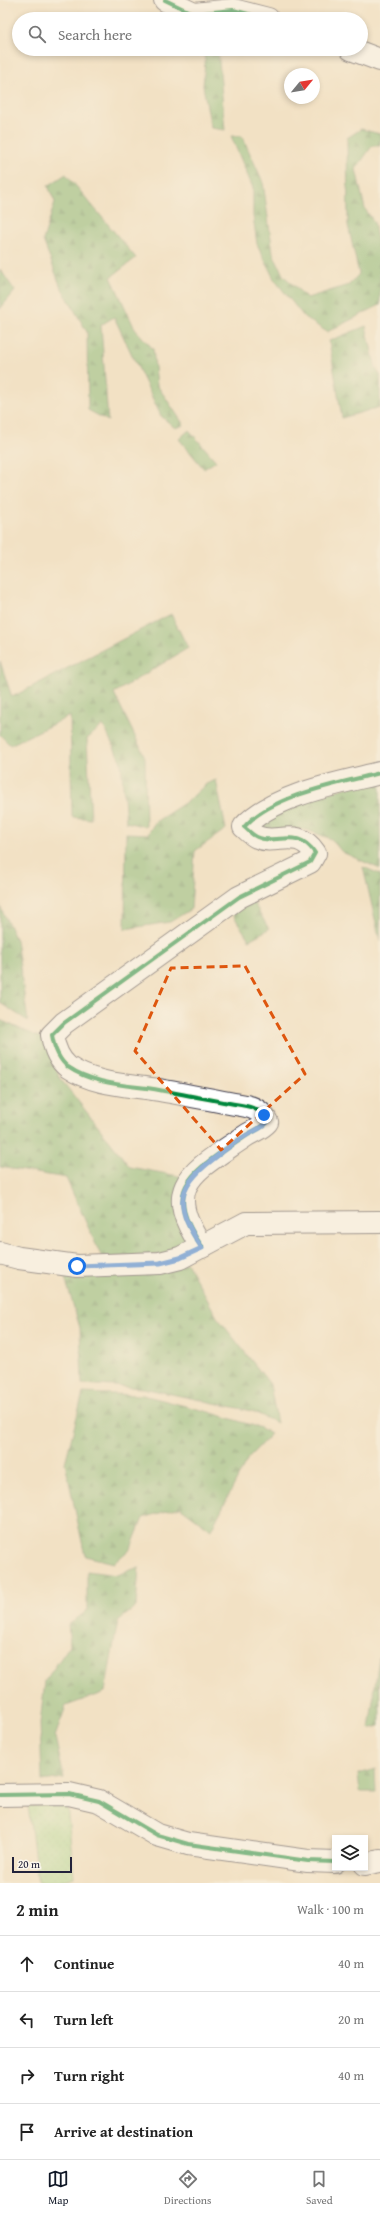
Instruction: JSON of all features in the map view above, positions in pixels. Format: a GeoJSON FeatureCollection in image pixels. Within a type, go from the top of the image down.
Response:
{"type":"FeatureCollection","features":[{"type":"Feature","properties":{"kind":"street"},"geometry":{"type":"LineString","coordinates":[[165,0],[190,12]]}},
{"type":"Feature","properties":{"kind":"street"},"geometry":{"type":"LineString","coordinates":[[213,12],[232,10],[240,12]]}},
{"type":"Feature","properties":{"kind":"street"},"geometry":{"type":"LineString","coordinates":[[368,55],[380,60]]}},
{"type":"Feature","properties":{"kind":"street"},"geometry":{"type":"LineString","coordinates":[[202,1248],[191,1231],[182,1204],[185,1186],[197,1172],[215,1158],[248,1134],[262,1128],[267,1122],[264,1115],[256,1108],[113,1084],[86,1077],[68,1066],[61,1059],[54,1047],[52,1035],[64,1023],[239,897],[310,862],[315,853],[309,844],[295,838],[258,837],[244,827],[252,818],[284,801],[316,788],[380,773]]}},
{"type":"Feature","properties":{"kind":"street"},"geometry":{"type":"LineString","coordinates":[[0,1253],[19,1258],[77,1266],[160,1263],[180,1258],[202,1248],[246,1223],[380,1222]]}},
{"type":"Feature","properties":{"kind":"street"},"geometry":{"type":"LineString","coordinates":[[0,1795],[69,1794],[99,1801],[156,1835],[188,1844],[308,1861],[332,1862]]}},
{"type":"Feature","properties":{"kind":"street"},"geometry":{"type":"LineString","coordinates":[[368,1864],[380,1862]]}},
{"type":"Feature","properties":{"kind":"highlighted area"},"geometry":{"type":"Polygon","coordinates":[[[245,966],[305,1074],[221,1150],[135,1051],[171,968],[245,966]]]}},
{"type":"Feature","properties":{"kind":"green space"},"geometry":{"type":"Polygon","coordinates":[[[204,56],[219,56],[225,130],[211,128],[203,86],[204,56]]]}},
{"type":"Feature","properties":{"kind":"green space"},"geometry":{"type":"Polygon","coordinates":[[[361,129],[380,134],[380,146],[372,146],[356,169],[365,209],[374,222],[380,257],[380,305],[327,332],[304,317],[274,279],[257,244],[253,216],[253,188],[231,136],[242,136],[263,182],[273,253],[283,275],[307,298],[349,285],[359,274],[348,225],[347,138],[361,129]]]}},
{"type":"Feature","properties":{"kind":"green space"},"geometry":{"type":"Polygon","coordinates":[[[66,174],[136,258],[111,277],[135,329],[153,349],[157,385],[184,425],[175,428],[161,416],[114,317],[101,325],[108,421],[88,410],[87,332],[60,285],[43,240],[55,202],[48,186],[66,174]]]}},
{"type":"Feature","properties":{"kind":"green space"},"geometry":{"type":"Polygon","coordinates":[[[0,269],[15,291],[0,309],[0,269]]]}},
{"type":"Feature","properties":{"kind":"green space"},"geometry":{"type":"Polygon","coordinates":[[[366,326],[376,369],[380,375],[380,407],[342,418],[329,341],[366,326]]]}},
{"type":"Feature","properties":{"kind":"green space"},"geometry":{"type":"Polygon","coordinates":[[[189,430],[216,461],[204,469],[179,439],[189,430]]]}},
{"type":"Feature","properties":{"kind":"green space"},"geometry":{"type":"Polygon","coordinates":[[[171,614],[188,648],[114,693],[145,757],[146,827],[126,822],[121,762],[103,725],[87,739],[91,819],[72,817],[70,716],[10,745],[0,735],[0,661],[12,697],[171,614]]]}},
{"type":"Feature","properties":{"kind":"green space"},"geometry":{"type":"Polygon","coordinates":[[[380,778],[380,869],[342,852],[331,839],[307,830],[288,828],[267,832],[255,826],[285,805],[380,778]]]}},
{"type":"Feature","properties":{"kind":"green space"},"geometry":{"type":"Polygon","coordinates":[[[216,780],[226,829],[195,851],[191,909],[170,922],[125,929],[126,833],[148,834],[155,822],[189,800],[206,784],[216,780]]]}},
{"type":"Feature","properties":{"kind":"green space"},"geometry":{"type":"Polygon","coordinates":[[[363,867],[380,874],[380,941],[363,867]]]}},
{"type":"Feature","properties":{"kind":"green space"},"geometry":{"type":"Polygon","coordinates":[[[251,898],[269,929],[249,940],[230,910],[251,898]]]}},
{"type":"Feature","properties":{"kind":"green space"},"geometry":{"type":"Polygon","coordinates":[[[0,906],[16,940],[28,1021],[0,1003],[0,906]]]}},
{"type":"Feature","properties":{"kind":"green space"},"geometry":{"type":"Polygon","coordinates":[[[0,1020],[46,1040],[59,1077],[130,1167],[184,1177],[189,1245],[173,1254],[102,1258],[66,1178],[0,1167],[0,1020]]]}},
{"type":"Feature","properties":{"kind":"green space"},"geometry":{"type":"Polygon","coordinates":[[[187,1263],[217,1317],[270,1384],[277,1423],[252,1411],[143,1388],[82,1384],[80,1328],[63,1271],[187,1263]]]}},
{"type":"Feature","properties":{"kind":"green space"},"geometry":{"type":"Polygon","coordinates":[[[83,1393],[143,1395],[209,1412],[261,1428],[271,1434],[248,1458],[211,1530],[180,1507],[143,1518],[131,1548],[114,1563],[85,1556],[65,1463],[83,1393]]]}},
{"type":"Feature","properties":{"kind":"green space"},"geometry":{"type":"Polygon","coordinates":[[[139,1567],[136,1607],[118,1621],[105,1692],[66,1706],[55,1737],[64,1778],[42,1781],[40,1723],[45,1681],[70,1645],[68,1625],[87,1611],[87,1571],[117,1575],[139,1567]]]}},
{"type":"Feature","properties":{"kind":"green space"},"geometry":{"type":"Polygon","coordinates":[[[379,1657],[380,1726],[369,1729],[379,1657]]]}},
{"type":"Feature","properties":{"kind":"green space"},"geometry":{"type":"Polygon","coordinates":[[[375,1769],[376,1792],[360,1792],[358,1774],[375,1769]]]}},
{"type":"Feature","properties":{"kind":"green space"},"geometry":{"type":"Polygon","coordinates":[[[67,1805],[74,1877],[54,1883],[38,1883],[28,1806],[67,1805]]]}},
{"type":"Feature","properties":{"kind":"cycle path"},"geometry":{"type":"LineString","coordinates":[[165,0],[190,12]]}},
{"type":"Feature","properties":{"kind":"cycle path"},"geometry":{"type":"LineString","coordinates":[[214,12],[233,10],[241,12]]}},
{"type":"Feature","properties":{"kind":"cycle path"},"geometry":{"type":"LineString","coordinates":[[202,1247],[189,1226],[184,1208],[183,1194],[188,1182],[198,1170],[211,1160],[264,1125],[267,1122],[261,1113],[256,1109],[246,1106],[100,1081],[78,1073],[68,1067],[62,1060],[57,1052],[52,1035],[64,1023],[239,897],[310,862],[315,853],[301,840],[294,838],[272,840],[264,839],[252,834],[244,827],[256,816],[271,806],[289,798],[327,786],[380,773]]}},
{"type":"Feature","properties":{"kind":"cycle path"},"geometry":{"type":"LineString","coordinates":[[0,1795],[69,1794],[99,1801],[157,1835],[188,1844],[308,1861],[332,1862]]}},
{"type":"Feature","properties":{"kind":"route"},"geometry":{"type":"LineString","coordinates":[[77,1266],[160,1263],[180,1258],[202,1248],[191,1231],[182,1204],[185,1186],[197,1172],[221,1153],[248,1134],[262,1128],[267,1122],[264,1115]]}}]}
